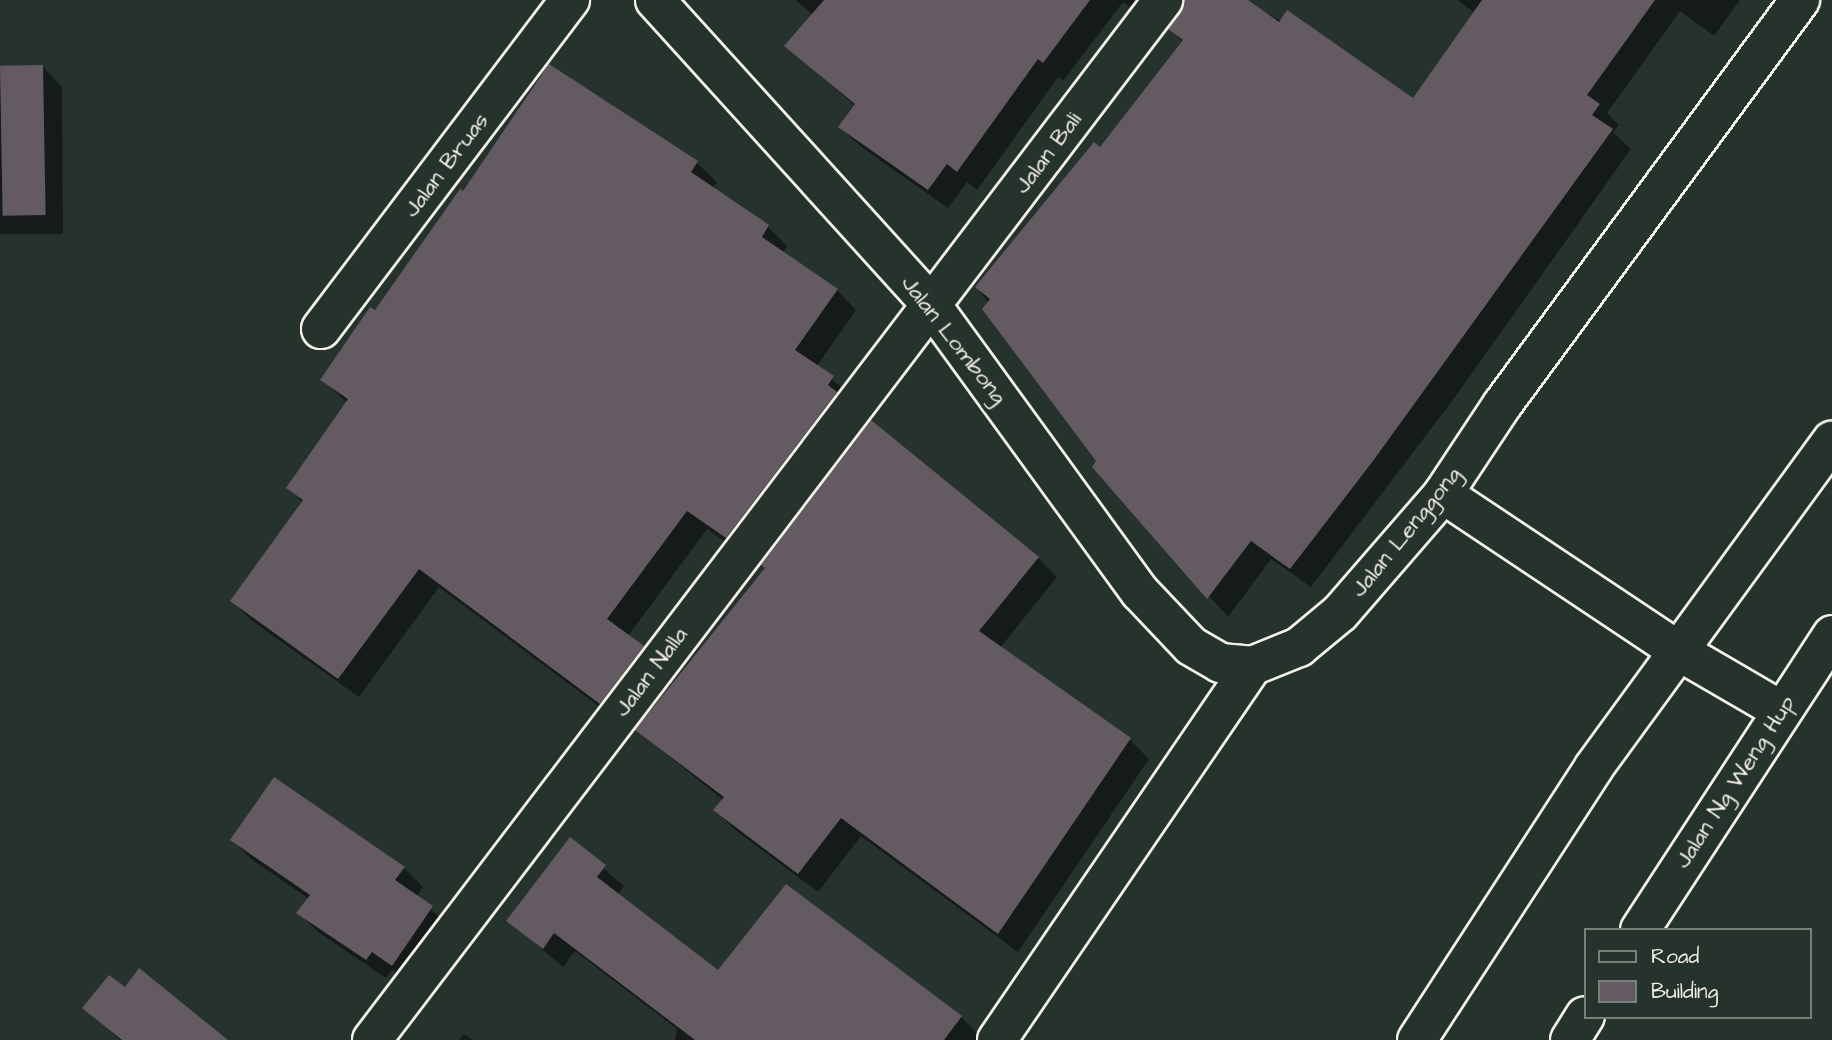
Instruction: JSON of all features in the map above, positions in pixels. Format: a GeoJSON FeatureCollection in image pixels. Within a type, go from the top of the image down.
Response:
{"type":"FeatureCollection","features":[{"type":"Feature","properties":{"kind":"street","name":"Jalan Bruas"},"geometry":{"type":"LineString","coordinates":[[321,330],[570,0]]}},
{"type":"Feature","properties":{"kind":"street","name":"Jalan Lombong"},"geometry":{"type":"LineString","coordinates":[[655,0],[932,306],[1140,592],[1191,646],[1220,663],[1252,666]]}},
{"type":"Feature","properties":{"kind":"street","name":"Jalan Bali"},"geometry":{"type":"LineString","coordinates":[[932,306],[1163,0]]}},
{"type":"Feature","properties":{"kind":"street","name":"Jalan Lenggong"},"geometry":{"type":"LineString","coordinates":[[1252,666],[1299,648],[1340,613],[1443,494],[1502,405],[1800,0]]}},
{"type":"Feature","properties":{"kind":"street","name":"Jalan Nalla"},"geometry":{"type":"LineString","coordinates":[[372,1040],[932,306]]}},
{"type":"Feature","properties":{"kind":"street"},"geometry":{"type":"LineString","coordinates":[[1417,1040],[1594,767],[1677,649],[1832,441]]}},
{"type":"Feature","properties":{"kind":"street"},"geometry":{"type":"LineString","coordinates":[[1443,494],[1677,649],[1780,710]]}},
{"type":"Feature","properties":{"kind":"street","name":"Jalan Ng Weng Hup"},"geometry":{"type":"LineString","coordinates":[[1641,928],[1780,710],[1832,635]]}},
{"type":"Feature","properties":{"kind":"street"},"geometry":{"type":"LineString","coordinates":[[997,1040],[1252,666]]}},
{"type":"Feature","properties":{"kind":"street"},"geometry":{"type":"LineString","coordinates":[[1570,1040],[1584,1018]]}},
{"type":"Feature","properties":{"kind":"building"},"geometry":{"type":"Polygon","coordinates":[[[824,0],[1090,0],[1043,63],[1038,59],[957,172],[947,164],[928,190],[838,127],[855,104],[784,46],[824,0]]]}},
{"type":"Feature","properties":{"kind":"building"},"geometry":{"type":"Polygon","coordinates":[[[1184,0],[1248,0],[1279,22],[1287,10],[1413,98],[1482,0],[1655,0],[1587,95],[1600,104],[1592,115],[1613,129],[1373,461],[1290,569],[1251,541],[1207,599],[1092,467],[1096,461],[982,309],[990,299],[975,287],[1094,142],[1100,147],[1183,40],[1168,29],[1184,0]]]}},
{"type":"Feature","properties":{"kind":"building"},"geometry":{"type":"Polygon","coordinates":[[[549,64],[698,161],[691,172],[769,225],[762,237],[838,289],[795,350],[834,376],[828,385],[837,392],[726,538],[687,511],[607,619],[644,646],[600,704],[419,569],[338,679],[230,601],[303,500],[286,488],[348,399],[320,380],[370,307],[375,310],[460,189],[463,191],[549,64]]]}},
{"type":"Feature","properties":{"kind":"building"},"geometry":{"type":"Polygon","coordinates":[[[43,65],[46,215],[3,216],[0,66],[43,65]]]}},
{"type":"Feature","properties":{"kind":"building"},"geometry":{"type":"Polygon","coordinates":[[[871,420],[1039,557],[979,631],[1131,738],[998,934],[841,818],[798,874],[713,810],[724,797],[635,730],[765,568],[761,565],[871,420]]]}},
{"type":"Feature","properties":{"kind":"building"},"geometry":{"type":"Polygon","coordinates":[[[274,777],[405,867],[395,880],[433,906],[392,966],[372,952],[366,960],[296,913],[310,895],[230,840],[274,777]]]}},
{"type":"Feature","properties":{"kind":"building"},"geometry":{"type":"Polygon","coordinates":[[[570,837],[606,865],[597,877],[718,970],[786,884],[962,1016],[944,1040],[695,1040],[554,933],[543,949],[506,921],[570,837]]]}},
{"type":"Feature","properties":{"kind":"building"},"geometry":{"type":"Polygon","coordinates":[[[139,968],[228,1040],[122,1040],[82,1008],[109,975],[125,987],[139,968]]]}}]}
